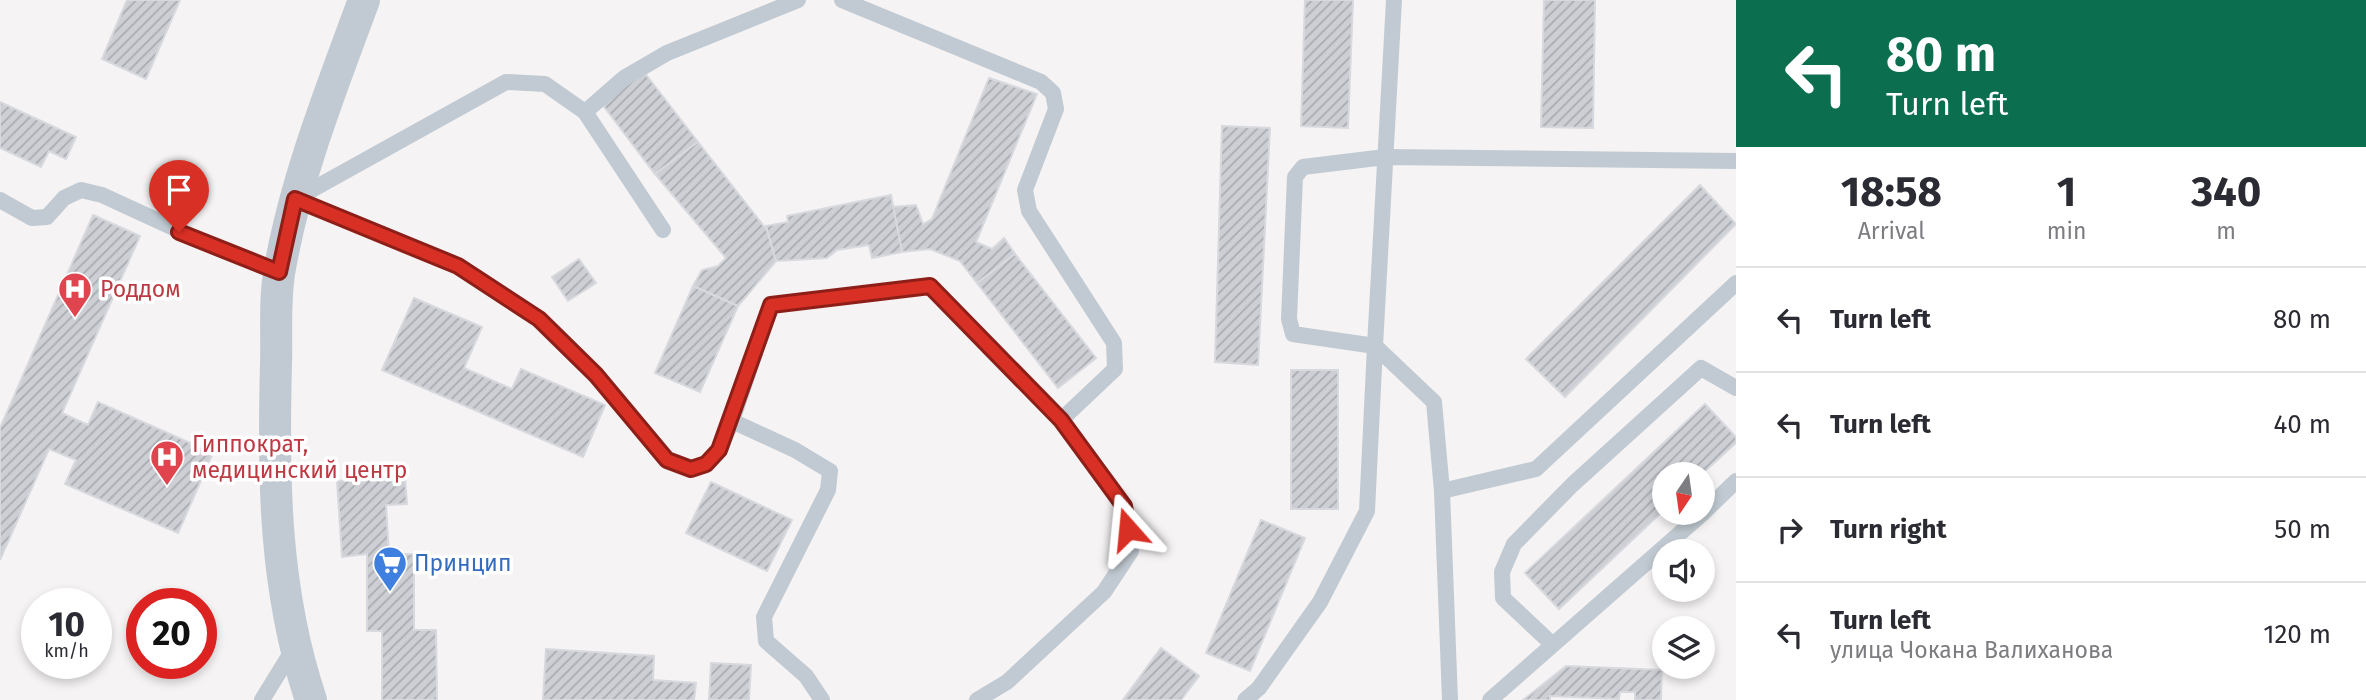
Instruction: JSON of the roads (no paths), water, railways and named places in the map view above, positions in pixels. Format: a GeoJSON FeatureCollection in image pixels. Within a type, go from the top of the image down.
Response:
{"type":"FeatureCollection","features":[{"type":"Feature","properties":{"kind":"street"},"geometry":{"type":"LineString","coordinates":[[311,700],[293,648],[278,555],[275,463],[279,272],[295,199],[364,0]]}},
{"type":"Feature","properties":{"kind":"lane"},"geometry":{"type":"LineString","coordinates":[[586,112],[624,78],[667,53],[798,0]]}},
{"type":"Feature","properties":{"kind":"lane"},"geometry":{"type":"LineString","coordinates":[[842,0],[1041,82],[1053,93],[1056,109],[1025,190],[1029,211],[1114,343],[1115,369],[1061,420]]}},
{"type":"Feature","properties":{"kind":"lane"},"geometry":{"type":"LineString","coordinates":[[1245,700],[1259,688],[1320,602],[1367,511],[1394,0]]}},
{"type":"Feature","properties":{"kind":"lane"},"geometry":{"type":"LineString","coordinates":[[295,199],[506,82],[545,83],[586,112],[663,230]]}},
{"type":"Feature","properties":{"kind":"lane"},"geometry":{"type":"LineString","coordinates":[[1450,700],[1442,491],[1434,402],[1375,346],[1293,334],[1289,319],[1295,177],[1303,167],[1385,158],[1736,161]]}},
{"type":"Feature","properties":{"kind":"lane"},"geometry":{"type":"LineString","coordinates":[[0,200],[32,218],[47,217],[64,198],[81,190],[102,195],[217,248],[279,272]]}},
{"type":"Feature","properties":{"kind":"lane"},"geometry":{"type":"LineString","coordinates":[[295,199],[458,266],[539,319],[596,375],[667,460],[691,469],[706,464],[719,450],[732,421],[771,305],[930,286],[1061,420],[1124,506],[1131,551],[1104,592],[1007,682],[977,700]]}},
{"type":"Feature","properties":{"kind":"lane"},"geometry":{"type":"LineString","coordinates":[[1442,491],[1536,469],[1736,282]]}},
{"type":"Feature","properties":{"kind":"lane"},"geometry":{"type":"LineString","coordinates":[[1552,644],[1503,598],[1502,572],[1514,544],[1572,485],[1701,368],[1736,388]]}},
{"type":"Feature","properties":{"kind":"lane"},"geometry":{"type":"LineString","coordinates":[[732,421],[795,450],[830,471],[828,490],[764,617],[766,641],[807,676],[822,700]]}},
{"type":"Feature","properties":{"kind":"lane"},"geometry":{"type":"LineString","coordinates":[[1715,501],[1736,481]]}},
{"type":"Feature","properties":{"kind":"lane"},"geometry":{"type":"LineString","coordinates":[[1490,700],[1689,525]]}},
{"type":"Feature","properties":{"kind":"lane"},"geometry":{"type":"LineString","coordinates":[[262,700],[293,648]]}},
{"type":"Feature","properties":{"kind":"place","name":"Роддом"},"geometry":{"type":"Point","coordinates":[75,319]}},
{"type":"Feature","properties":{"kind":"place","name":"Гиппократ, медицинский центр"},"geometry":{"type":"Point","coordinates":[167,487]}},
{"type":"Feature","properties":{"kind":"place","name":"Принцип"},"geometry":{"type":"Point","coordinates":[390,593]}}]}
